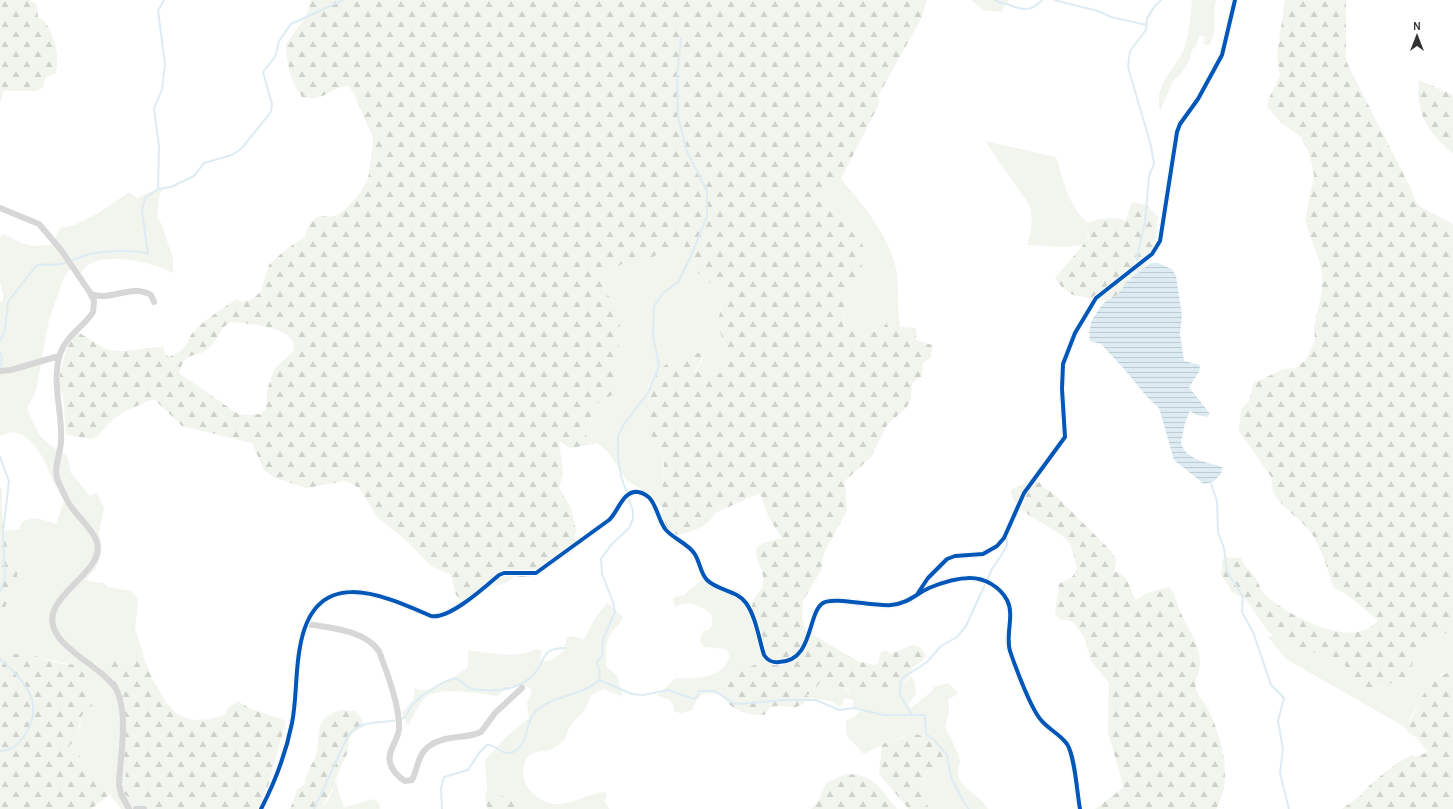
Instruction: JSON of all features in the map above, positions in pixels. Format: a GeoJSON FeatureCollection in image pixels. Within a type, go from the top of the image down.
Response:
{"type":"FeatureCollection","features":[{"type":"Feature","properties":{"kind":"street"},"geometry":{"type":"LineString","coordinates":[[916,596],[928,578],[947,560],[955,556],[983,554],[998,546],[1004,538],[1024,493],[1065,437],[1062,376],[1063,364],[1068,347],[1096,298],[1152,254],[1157,248],[1160,241],[1177,132],[1180,124],[1198,99],[1222,55],[1235,0]]}},
{"type":"Feature","properties":{"kind":"street"},"geometry":{"type":"LineString","coordinates":[[0,208],[39,224],[61,250],[89,291],[94,301],[93,312],[67,340],[59,356],[57,394],[61,415],[62,432],[57,477],[68,502],[93,533],[98,547],[96,561],[56,607],[52,616],[53,628],[58,639],[102,673],[118,693],[122,722],[119,784],[121,794],[129,809]]}},
{"type":"Feature","properties":{"kind":"street"},"geometry":{"type":"LineString","coordinates":[[89,291],[92,294],[99,296],[140,291],[150,295],[154,302]]}},
{"type":"Feature","properties":{"kind":"street"},"geometry":{"type":"LineString","coordinates":[[0,371],[11,370],[59,356]]}},
{"type":"Feature","properties":{"kind":"street"},"geometry":{"type":"LineString","coordinates":[[261,809],[276,778],[292,723],[299,649],[307,624],[313,612],[323,600],[332,595],[344,592],[362,592],[387,597],[432,616],[438,617],[455,608],[504,573],[536,573],[609,520],[626,496],[636,492],[644,494],[650,499],[666,530],[695,554],[702,574],[707,580],[741,597],[746,602],[750,609],[764,655],[770,661],[782,662],[797,654],[806,642],[819,607],[824,602],[840,600],[881,606],[900,604],[928,588],[943,583],[970,578],[980,579],[1003,593],[1010,609],[1008,638],[1009,650],[1040,719],[1068,744],[1072,754],[1080,809]]}},
{"type":"Feature","properties":{"kind":"street"},"geometry":{"type":"LineString","coordinates":[[307,624],[357,635],[374,644],[379,651],[398,716],[398,732],[390,752],[390,761],[400,778],[405,781],[412,780],[423,752],[429,746],[452,737],[482,732],[495,713],[522,688]]}},
{"type":"Feature","properties":{"kind":"street"},"geometry":{"type":"LineString","coordinates":[[136,809],[144,809]]}},
{"type":"Feature","properties":{"kind":"green space"},"geometry":{"type":"Polygon","coordinates":[[[0,0],[30,0],[37,5],[38,18],[43,19],[53,38],[57,52],[57,67],[55,74],[46,77],[42,88],[36,91],[4,91],[0,104],[0,0]]]}},
{"type":"Feature","properties":{"kind":"green space"},"geometry":{"type":"Polygon","coordinates":[[[311,0],[927,0],[922,17],[878,96],[880,102],[841,179],[828,190],[826,202],[863,245],[861,264],[865,275],[851,289],[848,295],[842,332],[880,332],[890,318],[899,317],[900,327],[916,328],[916,340],[932,345],[931,358],[923,363],[922,376],[912,383],[911,400],[906,408],[887,425],[871,457],[845,481],[847,510],[824,553],[821,570],[803,601],[802,618],[806,632],[812,634],[857,661],[875,665],[878,663],[881,652],[887,651],[890,654],[913,645],[920,647],[926,655],[922,661],[912,668],[911,673],[905,682],[892,691],[882,695],[874,690],[858,693],[830,683],[820,682],[813,692],[806,696],[810,697],[800,706],[770,707],[766,714],[763,715],[755,715],[741,711],[734,708],[725,699],[721,684],[728,678],[770,657],[759,625],[759,611],[752,607],[754,599],[763,585],[763,575],[757,558],[756,549],[763,543],[782,538],[769,518],[760,493],[715,513],[703,526],[687,533],[675,535],[663,522],[662,506],[664,462],[663,452],[654,441],[648,425],[646,410],[650,384],[656,374],[665,365],[676,358],[689,354],[704,353],[695,372],[708,371],[717,374],[726,371],[727,348],[720,332],[718,322],[724,294],[697,272],[689,260],[683,240],[647,259],[639,262],[623,263],[602,277],[604,288],[620,315],[617,394],[602,400],[594,408],[586,433],[588,445],[570,448],[559,441],[563,473],[559,488],[571,508],[576,530],[573,552],[533,577],[514,577],[504,584],[489,586],[465,605],[456,595],[451,575],[431,566],[408,542],[378,518],[359,488],[346,481],[306,488],[273,477],[264,470],[252,443],[182,426],[154,399],[125,411],[111,421],[98,436],[92,439],[66,435],[63,395],[59,387],[60,375],[66,350],[76,332],[110,350],[130,351],[163,347],[165,354],[169,357],[176,354],[181,351],[192,333],[216,313],[237,299],[241,302],[253,299],[261,291],[269,265],[285,250],[305,237],[308,227],[316,217],[335,216],[344,210],[354,200],[366,183],[369,177],[373,139],[357,100],[349,86],[337,88],[323,96],[311,98],[302,97],[292,78],[288,65],[286,44],[306,16],[311,0]],[[230,322],[206,351],[192,355],[185,360],[179,373],[238,414],[261,414],[264,412],[267,404],[267,391],[274,370],[293,351],[294,344],[283,332],[265,326],[230,322]]]}},
{"type":"Feature","properties":{"kind":"green space"},"geometry":{"type":"Polygon","coordinates":[[[971,0],[1009,0],[1001,12],[983,10],[971,0]]]}},
{"type":"Feature","properties":{"kind":"green space"},"geometry":{"type":"Polygon","coordinates":[[[1192,0],[1216,0],[1213,35],[1208,46],[1203,43],[1205,37],[1200,35],[1196,46],[1192,50],[1190,60],[1183,71],[1173,81],[1160,111],[1160,92],[1163,84],[1185,46],[1190,23],[1192,0]]]}},
{"type":"Feature","properties":{"kind":"green space"},"geometry":{"type":"Polygon","coordinates":[[[1285,0],[1346,0],[1346,61],[1412,191],[1417,204],[1453,224],[1453,628],[1424,648],[1414,658],[1409,677],[1371,688],[1361,687],[1358,685],[1350,675],[1343,661],[1326,655],[1290,648],[1266,629],[1245,599],[1232,592],[1221,574],[1223,557],[1241,558],[1255,577],[1262,592],[1266,596],[1289,612],[1321,627],[1338,631],[1353,632],[1367,629],[1378,620],[1345,593],[1334,588],[1323,557],[1311,533],[1303,523],[1278,500],[1272,486],[1272,478],[1239,431],[1241,409],[1249,401],[1254,383],[1284,369],[1296,368],[1305,361],[1315,341],[1314,327],[1322,291],[1322,272],[1305,221],[1314,176],[1310,155],[1301,137],[1284,125],[1267,107],[1269,98],[1280,76],[1277,56],[1285,0]]]}},
{"type":"Feature","properties":{"kind":"green space"},"geometry":{"type":"Polygon","coordinates":[[[1419,80],[1453,95],[1453,154],[1431,131],[1426,122],[1419,103],[1419,80]]]}},
{"type":"Feature","properties":{"kind":"green space"},"geometry":{"type":"Polygon","coordinates":[[[985,141],[1056,157],[1071,201],[1081,217],[1088,223],[1086,225],[1088,238],[1083,245],[1064,247],[1027,245],[1032,226],[1030,206],[985,141]]]}},
{"type":"Feature","properties":{"kind":"green space"},"geometry":{"type":"Polygon","coordinates":[[[841,179],[874,220],[887,243],[896,268],[899,317],[890,318],[880,332],[842,332],[848,296],[851,289],[865,275],[861,264],[863,245],[826,202],[829,188],[841,179]]]}},
{"type":"Feature","properties":{"kind":"green space"},"geometry":{"type":"Polygon","coordinates":[[[165,188],[160,193],[157,216],[163,227],[173,257],[173,273],[155,266],[131,260],[118,259],[96,261],[87,266],[78,277],[71,268],[65,276],[49,319],[36,391],[27,408],[37,431],[51,446],[67,455],[71,473],[90,496],[97,493],[104,508],[99,533],[102,553],[95,569],[86,579],[91,582],[104,583],[108,587],[131,591],[138,599],[135,629],[144,656],[132,659],[96,657],[94,664],[113,681],[123,695],[126,722],[124,758],[126,773],[123,794],[153,809],[121,809],[84,760],[69,745],[80,728],[82,715],[92,706],[92,699],[85,675],[73,665],[25,654],[0,654],[0,617],[4,607],[8,554],[4,531],[19,529],[21,524],[27,519],[40,519],[56,524],[64,501],[42,456],[28,439],[20,434],[11,433],[0,436],[0,303],[3,300],[3,294],[0,282],[0,236],[4,234],[21,243],[33,246],[52,245],[61,227],[77,224],[106,208],[129,192],[137,198],[152,191],[165,188]]]}},
{"type":"Feature","properties":{"kind":"green space"},"geometry":{"type":"Polygon","coordinates":[[[1132,202],[1147,205],[1158,217],[1156,238],[1147,264],[1133,276],[1117,295],[1106,301],[1073,295],[1062,287],[1055,278],[1089,238],[1086,224],[1106,218],[1117,218],[1126,221],[1132,202]]]}},
{"type":"Feature","properties":{"kind":"green space"},"geometry":{"type":"Polygon","coordinates":[[[683,240],[689,260],[697,272],[724,294],[720,310],[720,332],[727,348],[726,371],[716,374],[707,371],[695,373],[704,356],[661,368],[648,386],[651,432],[653,439],[663,452],[664,510],[652,496],[626,480],[608,452],[597,443],[588,445],[585,432],[596,404],[608,396],[617,393],[620,315],[604,288],[602,277],[623,263],[631,263],[683,240]]]}},
{"type":"Feature","properties":{"kind":"green space"},"geometry":{"type":"Polygon","coordinates":[[[1026,480],[1040,483],[1042,487],[1052,492],[1111,551],[1116,560],[1114,572],[1125,578],[1136,600],[1147,593],[1169,587],[1173,593],[1198,648],[1200,665],[1196,689],[1198,695],[1208,709],[1218,733],[1224,759],[1224,785],[1216,809],[1095,809],[1123,788],[1108,733],[1109,683],[1091,661],[1084,637],[1075,624],[1071,621],[1059,619],[1055,612],[1059,584],[1072,577],[1077,569],[1072,550],[1067,540],[1061,534],[1025,512],[1013,498],[1011,490],[1022,485],[1026,480]]]}},
{"type":"Feature","properties":{"kind":"green space"},"geometry":{"type":"Polygon","coordinates":[[[0,488],[2,488],[3,521],[8,554],[15,559],[17,575],[11,594],[0,617],[0,488]]]}},
{"type":"Feature","properties":{"kind":"green space"},"geometry":{"type":"Polygon","coordinates":[[[707,576],[722,586],[731,590],[740,591],[745,600],[759,611],[759,625],[770,657],[728,678],[721,690],[723,694],[703,694],[700,696],[692,710],[681,713],[675,712],[673,705],[669,700],[664,697],[657,696],[676,678],[698,678],[712,675],[724,667],[729,659],[726,649],[704,647],[700,641],[703,631],[709,630],[713,625],[711,614],[694,604],[685,604],[675,607],[673,598],[684,595],[707,576]]]}},
{"type":"Feature","properties":{"kind":"green space"},"geometry":{"type":"Polygon","coordinates":[[[607,603],[623,617],[612,632],[607,644],[606,666],[617,676],[623,697],[603,689],[591,695],[585,710],[569,727],[564,740],[552,749],[530,755],[524,766],[523,774],[525,782],[534,795],[548,803],[569,803],[593,794],[606,792],[607,796],[604,800],[609,809],[515,809],[501,796],[485,800],[487,788],[485,760],[506,737],[529,718],[527,703],[532,690],[527,686],[509,686],[498,696],[470,692],[438,692],[424,699],[419,705],[408,726],[402,713],[413,698],[415,692],[414,688],[428,690],[435,688],[468,667],[468,651],[511,655],[537,649],[542,651],[540,657],[541,662],[550,661],[563,651],[567,638],[572,636],[583,639],[585,638],[595,618],[607,603]]]}},
{"type":"Feature","properties":{"kind":"green space"},"geometry":{"type":"Polygon","coordinates":[[[1453,628],[1453,672],[1441,674],[1417,706],[1405,727],[1286,659],[1268,637],[1273,635],[1290,648],[1326,655],[1343,661],[1358,683],[1364,687],[1371,688],[1409,677],[1414,658],[1424,648],[1453,628]]]}},
{"type":"Feature","properties":{"kind":"green space"},"geometry":{"type":"Polygon","coordinates":[[[0,654],[32,655],[58,663],[71,665],[78,664],[81,669],[90,689],[92,706],[83,714],[77,735],[69,746],[83,759],[110,794],[91,809],[0,809],[0,654]]]}},
{"type":"Feature","properties":{"kind":"green space"},"geometry":{"type":"Polygon","coordinates":[[[143,656],[153,679],[168,705],[184,718],[202,720],[220,717],[225,715],[228,708],[238,701],[255,710],[286,721],[268,786],[258,809],[153,809],[123,794],[126,773],[124,758],[126,722],[123,695],[113,681],[92,660],[96,657],[132,659],[143,656]]]}},
{"type":"Feature","properties":{"kind":"green space"},"geometry":{"type":"Polygon","coordinates":[[[1453,672],[1453,809],[1342,809],[1360,796],[1370,785],[1399,762],[1412,755],[1416,757],[1428,752],[1416,737],[1409,733],[1405,727],[1405,724],[1411,720],[1422,697],[1432,683],[1445,674],[1453,672]]]}},
{"type":"Feature","properties":{"kind":"green space"},"geometry":{"type":"Polygon","coordinates":[[[911,676],[915,682],[916,694],[908,704],[911,708],[931,692],[934,687],[948,683],[957,692],[957,695],[948,699],[949,712],[945,727],[960,760],[958,773],[959,778],[965,787],[981,800],[988,809],[929,809],[921,789],[928,769],[909,733],[899,739],[876,747],[866,753],[862,753],[848,738],[846,729],[846,721],[856,716],[860,711],[853,706],[853,700],[845,698],[841,707],[830,701],[806,697],[813,692],[820,682],[833,683],[848,691],[874,690],[889,693],[906,682],[911,676]]]}},
{"type":"Feature","properties":{"kind":"green space"},"geometry":{"type":"Polygon","coordinates":[[[342,710],[355,711],[361,718],[364,727],[353,733],[351,736],[347,753],[325,803],[321,809],[289,809],[297,790],[305,784],[307,774],[315,758],[322,723],[325,718],[332,713],[342,710]]]}},
{"type":"Feature","properties":{"kind":"green space"},"geometry":{"type":"Polygon","coordinates":[[[909,733],[935,738],[943,758],[936,770],[927,770],[921,789],[929,809],[909,809],[879,774],[882,744],[901,739],[909,733]]]}},
{"type":"Feature","properties":{"kind":"green space"},"geometry":{"type":"Polygon","coordinates":[[[846,774],[864,777],[876,784],[897,809],[811,809],[820,798],[826,783],[846,774]]]}},
{"type":"Feature","properties":{"kind":"green space"},"geometry":{"type":"Polygon","coordinates":[[[336,781],[344,807],[374,799],[379,804],[380,809],[321,809],[328,800],[336,781]]]}},
{"type":"Feature","properties":{"kind":"green space"},"geometry":{"type":"Polygon","coordinates":[[[508,795],[514,799],[515,809],[488,809],[485,800],[508,795]]]}},
{"type":"Feature","properties":{"kind":"shaded area"},"geometry":{"type":"Polygon","coordinates":[[[1151,263],[1158,263],[1172,269],[1176,276],[1182,316],[1180,334],[1184,361],[1200,365],[1199,372],[1189,387],[1210,414],[1207,417],[1196,415],[1190,411],[1185,423],[1181,443],[1183,449],[1192,457],[1222,467],[1221,474],[1213,482],[1204,484],[1174,460],[1159,408],[1147,397],[1101,344],[1090,341],[1089,332],[1092,320],[1101,306],[1106,301],[1117,295],[1133,276],[1151,263]]]}},
{"type":"Feature","properties":{"kind":"waterway"},"geometry":{"type":"LineString","coordinates":[[158,189],[159,146],[154,109],[162,89],[165,64],[158,11],[164,0]]}},
{"type":"Feature","properties":{"kind":"waterway"},"geometry":{"type":"LineString","coordinates":[[0,341],[5,329],[8,302],[36,266],[54,265],[69,262],[89,254],[106,252],[125,251],[142,252],[148,254],[142,211],[145,198],[158,189],[171,187],[194,176],[204,163],[232,155],[241,149],[271,112],[272,104],[263,72],[275,57],[279,41],[291,24],[343,0]]}},
{"type":"Feature","properties":{"kind":"waterway"},"geometry":{"type":"LineString","coordinates":[[995,0],[1021,9],[1029,9],[1042,0]]}},
{"type":"Feature","properties":{"kind":"waterway"},"geometry":{"type":"LineString","coordinates":[[1054,0],[1098,11],[1111,17],[1147,25]]}},
{"type":"Feature","properties":{"kind":"waterway"},"geometry":{"type":"LineString","coordinates":[[1139,274],[1137,256],[1145,222],[1149,176],[1154,164],[1151,146],[1128,67],[1130,51],[1146,30],[1147,19],[1154,7],[1161,0]]}},
{"type":"Feature","properties":{"kind":"waterway"},"geometry":{"type":"LineString","coordinates":[[599,680],[600,673],[597,662],[602,656],[603,639],[615,612],[613,602],[602,574],[601,559],[611,545],[629,528],[633,519],[633,511],[621,476],[618,456],[618,436],[624,424],[648,393],[659,366],[653,336],[654,306],[663,293],[678,282],[691,256],[707,216],[707,191],[687,152],[678,117],[677,76],[681,38]]}},
{"type":"Feature","properties":{"kind":"waterway"},"geometry":{"type":"LineString","coordinates":[[0,352],[2,360],[0,367]]}},
{"type":"Feature","properties":{"kind":"waterway"},"geometry":{"type":"LineString","coordinates":[[0,457],[9,481],[3,533],[5,578],[0,592]]}},
{"type":"Feature","properties":{"kind":"waterway"},"geometry":{"type":"LineString","coordinates":[[1210,481],[1217,501],[1218,532],[1224,548],[1227,572],[1243,596],[1242,612],[1253,632],[1271,685],[1284,698],[1278,721],[1283,749],[1280,773],[1289,809]]}},
{"type":"Feature","properties":{"kind":"waterway"},"geometry":{"type":"LineString","coordinates":[[912,715],[900,695],[901,679],[927,662],[941,646],[957,637],[966,626],[992,569],[1007,545],[1007,536]]}},
{"type":"Feature","properties":{"kind":"waterway"},"geometry":{"type":"LineString","coordinates":[[314,809],[347,738],[352,731],[365,724],[404,718],[412,705],[420,698],[433,688],[453,679],[459,680],[472,689],[497,690],[521,684],[534,674],[547,653],[551,650],[565,648]]}},
{"type":"Feature","properties":{"kind":"waterway"},"geometry":{"type":"LineString","coordinates":[[0,659],[24,684],[33,702],[31,723],[25,735],[20,742],[11,748],[0,751]]}},
{"type":"Feature","properties":{"kind":"waterway"},"geometry":{"type":"LineString","coordinates":[[599,680],[632,694],[643,695],[668,690],[694,699],[697,697],[699,691],[715,691],[733,703],[740,704],[784,700],[816,700],[839,710],[854,708],[884,715],[925,715],[926,734],[933,739],[947,755],[951,777],[963,801],[969,809]]}},
{"type":"Feature","properties":{"kind":"waterway"},"geometry":{"type":"LineString","coordinates":[[442,809],[441,788],[444,777],[468,770],[479,753],[487,745],[494,746],[506,753],[513,752],[522,744],[529,722],[536,711],[550,702],[584,690],[599,680]]}},
{"type":"Feature","properties":{"kind":"cycle path"},"geometry":{"type":"LineString","coordinates":[[918,593],[928,578],[947,559],[955,556],[983,554],[997,546],[1004,538],[1024,493],[1065,437],[1062,389],[1063,364],[1075,333],[1096,298],[1152,254],[1160,241],[1177,132],[1180,124],[1198,99],[1222,55],[1235,0]]}},
{"type":"Feature","properties":{"kind":"cycle path"},"geometry":{"type":"LineString","coordinates":[[261,809],[271,788],[287,745],[294,714],[297,666],[300,647],[308,621],[319,604],[334,595],[351,592],[370,594],[411,607],[431,616],[439,616],[457,608],[477,594],[499,575],[504,573],[536,573],[609,520],[621,502],[628,494],[633,492],[644,494],[653,502],[666,530],[688,546],[694,553],[703,574],[711,584],[738,595],[746,603],[755,621],[764,655],[772,662],[790,660],[798,654],[804,646],[818,608],[823,603],[828,601],[891,605],[907,601],[924,590],[949,581],[965,578],[976,578],[992,584],[1004,595],[1009,606],[1010,651],[1028,697],[1041,720],[1064,740],[1070,750],[1074,766],[1080,809]]}}]}
